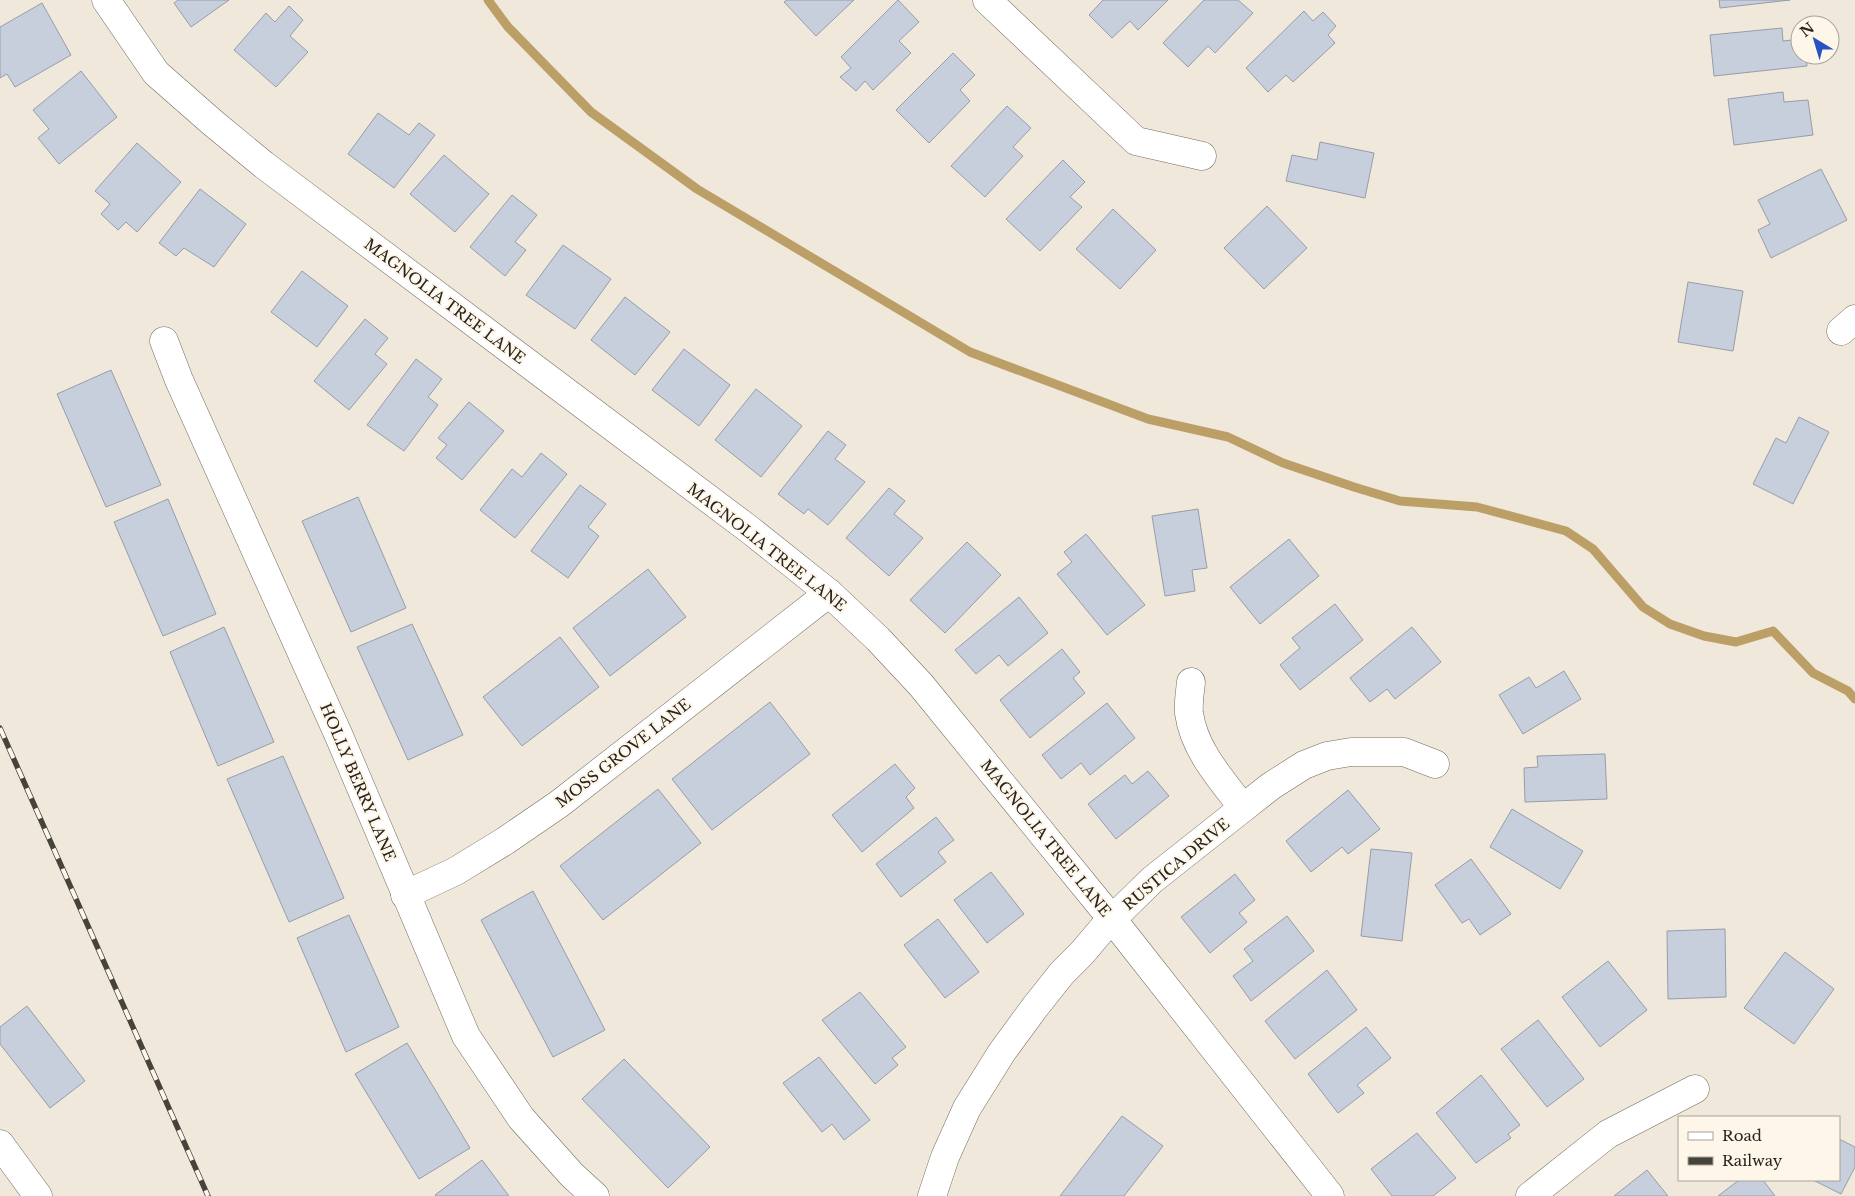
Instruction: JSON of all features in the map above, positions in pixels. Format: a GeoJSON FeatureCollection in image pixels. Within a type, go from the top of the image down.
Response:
{"type":"FeatureCollection","features":[{"type":"Feature","properties":{"kind":"street","name":"MAGNOLIA TREE LANE"},"geometry":{"type":"LineString","coordinates":[[106,0],[156,73],[212,123],[264,166],[750,530],[829,593],[878,639],[921,686],[1112,919],[1330,1196]]}},
{"type":"Feature","properties":{"kind":"street"},"geometry":{"type":"LineString","coordinates":[[987,0],[1136,141],[1202,156]]}},
{"type":"Feature","properties":{"kind":"street","name":"HOLLY BERRY LANE"},"geometry":{"type":"LineString","coordinates":[[164,341],[184,390],[339,736],[466,1036],[522,1118],[572,1175],[595,1196]]}},
{"type":"Feature","properties":{"kind":"street","name":"MOSS GROVE LANE"},"geometry":{"type":"LineString","coordinates":[[405,895],[456,871],[505,841],[559,804],[829,593]]}},
{"type":"Feature","properties":{"kind":"street"},"geometry":{"type":"LineString","coordinates":[[1191,682],[1189,712],[1195,735],[1204,756],[1243,808]]}},
{"type":"Feature","properties":{"kind":"street","name":"RUSTICA DRIVE"},"geometry":{"type":"LineString","coordinates":[[932,1196],[945,1158],[967,1108],[1002,1052],[1062,973],[1112,919],[1152,880],[1271,786],[1304,765],[1327,756],[1351,752],[1404,752],[1435,764]]}},
{"type":"Feature","properties":{"kind":"street"},"geometry":{"type":"LineString","coordinates":[[1530,1196],[1608,1134],[1695,1089]]}},
{"type":"Feature","properties":{"kind":"street"},"geometry":{"type":"LineString","coordinates":[[0,1144],[38,1196]]}},
{"type":"Feature","properties":{"kind":"building"},"geometry":{"type":"Polygon","coordinates":[[[178,0],[229,0],[191,27],[174,3],[178,0]]]}},
{"type":"Feature","properties":{"kind":"building"},"geometry":{"type":"Polygon","coordinates":[[[787,0],[854,0],[816,36],[784,2],[787,0]]]}},
{"type":"Feature","properties":{"kind":"building"},"geometry":{"type":"Polygon","coordinates":[[[898,0],[919,22],[899,41],[911,53],[873,90],[865,81],[856,91],[840,77],[851,68],[841,57],[898,0]]]}},
{"type":"Feature","properties":{"kind":"building"},"geometry":{"type":"Polygon","coordinates":[[[1103,0],[1168,0],[1138,30],[1130,21],[1112,38],[1089,15],[1103,0]]]}},
{"type":"Feature","properties":{"kind":"building"},"geometry":{"type":"Polygon","coordinates":[[[1204,0],[1238,0],[1253,13],[1215,53],[1208,46],[1188,67],[1163,43],[1204,0]]]}},
{"type":"Feature","properties":{"kind":"building"},"geometry":{"type":"Polygon","coordinates":[[[1719,0],[1790,0],[1720,8],[1719,0]]]}},
{"type":"Feature","properties":{"kind":"building"},"geometry":{"type":"Polygon","coordinates":[[[42,3],[71,55],[15,87],[7,74],[0,78],[0,27],[42,3]]]}},
{"type":"Feature","properties":{"kind":"building"},"geometry":{"type":"Polygon","coordinates":[[[289,6],[303,20],[290,36],[308,52],[276,87],[234,50],[266,13],[275,22],[289,6]]]}},
{"type":"Feature","properties":{"kind":"building"},"geometry":{"type":"Polygon","coordinates":[[[1304,11],[1313,21],[1323,12],[1336,26],[1328,35],[1335,43],[1293,82],[1286,75],[1268,92],[1246,68],[1304,11]]]}},
{"type":"Feature","properties":{"kind":"building"},"geometry":{"type":"Polygon","coordinates":[[[1782,28],[1783,41],[1790,40],[1790,65],[1807,66],[1714,76],[1710,35],[1782,28]]]}},
{"type":"Feature","properties":{"kind":"building"},"geometry":{"type":"Polygon","coordinates":[[[953,53],[975,75],[960,90],[970,101],[929,143],[896,110],[953,53]]]}},
{"type":"Feature","properties":{"kind":"building"},"geometry":{"type":"Polygon","coordinates":[[[81,71],[117,117],[59,164],[38,138],[49,129],[33,110],[81,71]]]}},
{"type":"Feature","properties":{"kind":"building"},"geometry":{"type":"Polygon","coordinates":[[[1783,92],[1784,102],[1808,100],[1813,135],[1734,145],[1728,99],[1783,92]]]}},
{"type":"Feature","properties":{"kind":"building"},"geometry":{"type":"Polygon","coordinates":[[[1007,106],[1031,128],[1013,147],[1023,156],[985,197],[951,166],[1007,106]]]}},
{"type":"Feature","properties":{"kind":"building"},"geometry":{"type":"Polygon","coordinates":[[[378,113],[409,135],[419,123],[435,135],[394,188],[348,154],[378,113]]]}},
{"type":"Feature","properties":{"kind":"building"},"geometry":{"type":"Polygon","coordinates":[[[1320,142],[1374,153],[1365,198],[1286,181],[1292,155],[1317,160],[1320,142]]]}},
{"type":"Feature","properties":{"kind":"building"},"geometry":{"type":"Polygon","coordinates":[[[137,143],[181,182],[137,232],[126,222],[118,230],[101,214],[110,204],[95,191],[137,143]]]}},
{"type":"Feature","properties":{"kind":"building"},"geometry":{"type":"Polygon","coordinates":[[[444,155],[489,194],[455,232],[410,194],[444,155]]]}},
{"type":"Feature","properties":{"kind":"building"},"geometry":{"type":"Polygon","coordinates":[[[1063,160],[1085,182],[1070,197],[1082,207],[1040,251],[1006,219],[1063,160]]]}},
{"type":"Feature","properties":{"kind":"building"},"geometry":{"type":"Polygon","coordinates":[[[1821,169],[1847,220],[1771,258],[1758,230],[1770,224],[1758,200],[1821,169]]]}},
{"type":"Feature","properties":{"kind":"building"},"geometry":{"type":"Polygon","coordinates":[[[200,189],[246,224],[214,267],[184,248],[176,256],[159,243],[200,189]]]}},
{"type":"Feature","properties":{"kind":"building"},"geometry":{"type":"Polygon","coordinates":[[[512,195],[537,215],[515,242],[526,250],[505,276],[470,247],[512,195]]]}},
{"type":"Feature","properties":{"kind":"building"},"geometry":{"type":"Polygon","coordinates":[[[1267,206],[1307,248],[1264,289],[1224,248],[1267,206]]]}},
{"type":"Feature","properties":{"kind":"building"},"geometry":{"type":"Polygon","coordinates":[[[1113,209],[1156,250],[1120,289],[1076,249],[1113,209]]]}},
{"type":"Feature","properties":{"kind":"building"},"geometry":{"type":"Polygon","coordinates":[[[563,245],[611,279],[575,329],[526,295],[563,245]]]}},
{"type":"Feature","properties":{"kind":"building"},"geometry":{"type":"Polygon","coordinates":[[[302,271],[348,306],[317,347],[271,312],[302,271]]]}},
{"type":"Feature","properties":{"kind":"building"},"geometry":{"type":"Polygon","coordinates":[[[1688,282],[1743,291],[1733,351],[1678,342],[1688,282]]]}},
{"type":"Feature","properties":{"kind":"building"},"geometry":{"type":"Polygon","coordinates":[[[625,297],[670,332],[635,375],[591,340],[625,297]]]}},
{"type":"Feature","properties":{"kind":"building"},"geometry":{"type":"Polygon","coordinates":[[[365,319],[388,338],[375,354],[387,364],[349,410],[314,381],[365,319]]]}},
{"type":"Feature","properties":{"kind":"building"},"geometry":{"type":"Polygon","coordinates":[[[684,349],[730,385],[699,426],[652,390],[684,349]]]}},
{"type":"Feature","properties":{"kind":"building"},"geometry":{"type":"Polygon","coordinates":[[[416,359],[442,379],[428,397],[438,405],[404,451],[367,425],[416,359]]]}},
{"type":"Feature","properties":{"kind":"building"},"geometry":{"type":"Polygon","coordinates":[[[111,370],[161,485],[106,507],[57,394],[111,370]]]}},
{"type":"Feature","properties":{"kind":"building"},"geometry":{"type":"Polygon","coordinates":[[[756,389],[802,426],[761,477],[715,440],[756,389]]]}},
{"type":"Feature","properties":{"kind":"building"},"geometry":{"type":"Polygon","coordinates":[[[469,402],[504,431],[462,480],[436,458],[447,445],[438,438],[469,402]]]}},
{"type":"Feature","properties":{"kind":"building"},"geometry":{"type":"Polygon","coordinates":[[[1799,417],[1829,432],[1793,504],[1753,484],[1776,438],[1786,443],[1799,417]]]}},
{"type":"Feature","properties":{"kind":"building"},"geometry":{"type":"Polygon","coordinates":[[[828,431],[846,445],[835,459],[865,482],[828,525],[808,509],[804,514],[778,494],[828,431]]]}},
{"type":"Feature","properties":{"kind":"building"},"geometry":{"type":"Polygon","coordinates":[[[541,453],[567,474],[515,538],[480,510],[512,469],[522,477],[541,453]]]}},
{"type":"Feature","properties":{"kind":"building"},"geometry":{"type":"Polygon","coordinates":[[[580,485],[606,504],[588,527],[599,536],[568,578],[531,551],[580,485]]]}},
{"type":"Feature","properties":{"kind":"building"},"geometry":{"type":"Polygon","coordinates":[[[889,488],[905,501],[894,514],[923,538],[889,576],[846,538],[889,488]]]}},
{"type":"Feature","properties":{"kind":"building"},"geometry":{"type":"Polygon","coordinates":[[[358,497],[406,608],[351,632],[302,521],[358,497]]]}},
{"type":"Feature","properties":{"kind":"building"},"geometry":{"type":"Polygon","coordinates":[[[168,499],[216,614],[163,636],[114,522],[168,499]]]}},
{"type":"Feature","properties":{"kind":"building"},"geometry":{"type":"Polygon","coordinates":[[[1198,509],[1207,568],[1192,570],[1195,591],[1165,596],[1152,516],[1198,509]]]}},
{"type":"Feature","properties":{"kind":"building"},"geometry":{"type":"Polygon","coordinates":[[[1086,534],[1145,605],[1107,635],[1057,574],[1072,562],[1064,552],[1086,534]]]}},
{"type":"Feature","properties":{"kind":"building"},"geometry":{"type":"Polygon","coordinates":[[[1289,539],[1319,576],[1260,624],[1230,587],[1289,539]]]}},
{"type":"Feature","properties":{"kind":"building"},"geometry":{"type":"Polygon","coordinates":[[[967,542],[1001,575],[945,633],[910,600],[967,542]]]}},
{"type":"Feature","properties":{"kind":"building"},"geometry":{"type":"Polygon","coordinates":[[[648,569],[686,617],[610,676],[573,628],[648,569]]]}},
{"type":"Feature","properties":{"kind":"building"},"geometry":{"type":"Polygon","coordinates":[[[1019,597],[1048,633],[1008,666],[999,655],[976,674],[955,650],[1019,597]]]}},
{"type":"Feature","properties":{"kind":"building"},"geometry":{"type":"Polygon","coordinates":[[[1335,604],[1363,640],[1300,690],[1280,665],[1300,648],[1292,638],[1335,604]]]}},
{"type":"Feature","properties":{"kind":"building"},"geometry":{"type":"Polygon","coordinates":[[[412,624],[463,735],[408,760],[357,647],[412,624]]]}},
{"type":"Feature","properties":{"kind":"building"},"geometry":{"type":"Polygon","coordinates":[[[224,627],[274,742],[218,766],[170,652],[224,627]]]}},
{"type":"Feature","properties":{"kind":"building"},"geometry":{"type":"Polygon","coordinates":[[[1412,627],[1441,662],[1395,699],[1387,689],[1370,702],[1350,678],[1412,627]]]}},
{"type":"Feature","properties":{"kind":"building"},"geometry":{"type":"Polygon","coordinates":[[[560,637],[599,687],[522,746],[483,697],[560,637]]]}},
{"type":"Feature","properties":{"kind":"building"},"geometry":{"type":"Polygon","coordinates":[[[1062,649],[1080,672],[1073,678],[1085,693],[1030,738],[1000,700],[1062,649]]]}},
{"type":"Feature","properties":{"kind":"building"},"geometry":{"type":"Polygon","coordinates":[[[1564,671],[1581,699],[1523,734],[1499,695],[1529,677],[1536,688],[1564,671]]]}},
{"type":"Feature","properties":{"kind":"building"},"geometry":{"type":"Polygon","coordinates":[[[770,702],[810,754],[712,830],[672,779],[770,702]]]}},
{"type":"Feature","properties":{"kind":"building"},"geometry":{"type":"Polygon","coordinates":[[[1107,703],[1135,738],[1090,775],[1081,763],[1061,779],[1042,755],[1107,703]]]}},
{"type":"Feature","properties":{"kind":"building"},"geometry":{"type":"Polygon","coordinates":[[[1605,754],[1607,799],[1525,802],[1524,768],[1538,767],[1537,756],[1605,754]]]}},
{"type":"Feature","properties":{"kind":"building"},"geometry":{"type":"Polygon","coordinates":[[[283,756],[344,898],[289,922],[227,779],[283,756]]]}},
{"type":"Feature","properties":{"kind":"building"},"geometry":{"type":"Polygon","coordinates":[[[895,764],[915,788],[906,797],[914,808],[862,852],[832,815],[895,764]]]}},
{"type":"Feature","properties":{"kind":"building"},"geometry":{"type":"Polygon","coordinates":[[[1148,771],[1169,796],[1116,839],[1088,804],[1125,775],[1132,784],[1148,771]]]}},
{"type":"Feature","properties":{"kind":"building"},"geometry":{"type":"Polygon","coordinates":[[[658,789],[701,843],[603,920],[560,866],[658,789]]]}},
{"type":"Feature","properties":{"kind":"building"},"geometry":{"type":"Polygon","coordinates":[[[1348,790],[1380,829],[1348,854],[1342,847],[1311,872],[1286,841],[1348,790]]]}},
{"type":"Feature","properties":{"kind":"building"},"geometry":{"type":"Polygon","coordinates":[[[1512,809],[1583,851],[1560,889],[1490,847],[1512,809]]]}},
{"type":"Feature","properties":{"kind":"building"},"geometry":{"type":"Polygon","coordinates":[[[936,817],[954,840],[938,852],[946,862],[901,897],[876,864],[936,817]]]}},
{"type":"Feature","properties":{"kind":"building"},"geometry":{"type":"Polygon","coordinates":[[[1371,849],[1412,853],[1402,941],[1361,936],[1371,849]]]}},
{"type":"Feature","properties":{"kind":"building"},"geometry":{"type":"Polygon","coordinates":[[[1471,859],[1511,914],[1480,935],[1469,919],[1462,923],[1435,885],[1471,859]]]}},
{"type":"Feature","properties":{"kind":"building"},"geometry":{"type":"Polygon","coordinates":[[[991,872],[1024,914],[987,943],[954,900],[991,872]]]}},
{"type":"Feature","properties":{"kind":"building"},"geometry":{"type":"Polygon","coordinates":[[[1235,874],[1255,900],[1239,913],[1247,922],[1210,953],[1181,917],[1235,874]]]}},
{"type":"Feature","properties":{"kind":"building"},"geometry":{"type":"Polygon","coordinates":[[[533,891],[605,1030],[553,1057],[481,920],[533,891]]]}},
{"type":"Feature","properties":{"kind":"building"},"geometry":{"type":"Polygon","coordinates":[[[349,915],[399,1027],[346,1052],[297,938],[349,915]]]}},
{"type":"Feature","properties":{"kind":"building"},"geometry":{"type":"Polygon","coordinates":[[[1287,916],[1314,951],[1251,1001],[1233,976],[1253,961],[1244,949],[1287,916]]]}},
{"type":"Feature","properties":{"kind":"building"},"geometry":{"type":"Polygon","coordinates":[[[938,919],[979,972],[945,998],[904,945],[938,919]]]}},
{"type":"Feature","properties":{"kind":"building"},"geometry":{"type":"Polygon","coordinates":[[[1725,929],[1726,997],[1668,999],[1667,931],[1725,929]]]}},
{"type":"Feature","properties":{"kind":"building"},"geometry":{"type":"Polygon","coordinates":[[[1785,952],[1834,989],[1794,1044],[1744,1008],[1785,952]]]}},
{"type":"Feature","properties":{"kind":"building"},"geometry":{"type":"Polygon","coordinates":[[[1608,961],[1647,1010],[1600,1047],[1562,997],[1608,961]]]}},
{"type":"Feature","properties":{"kind":"building"},"geometry":{"type":"Polygon","coordinates":[[[1327,970],[1357,1010],[1295,1059],[1265,1021],[1327,970]]]}},
{"type":"Feature","properties":{"kind":"building"},"geometry":{"type":"Polygon","coordinates":[[[860,992],[906,1047],[892,1058],[898,1065],[875,1084],[822,1020],[860,992]]]}},
{"type":"Feature","properties":{"kind":"building"},"geometry":{"type":"Polygon","coordinates":[[[27,1006],[85,1081],[50,1108],[0,1044],[0,1027],[27,1006]]]}},
{"type":"Feature","properties":{"kind":"building"},"geometry":{"type":"Polygon","coordinates":[[[1538,1020],[1584,1079],[1547,1107],[1501,1049],[1538,1020]]]}},
{"type":"Feature","properties":{"kind":"building"},"geometry":{"type":"Polygon","coordinates":[[[1366,1027],[1391,1058],[1357,1085],[1364,1093],[1338,1113],[1308,1074],[1366,1027]]]}},
{"type":"Feature","properties":{"kind":"building"},"geometry":{"type":"Polygon","coordinates":[[[407,1043],[470,1148],[419,1179],[355,1074],[407,1043]]]}},
{"type":"Feature","properties":{"kind":"building"},"geometry":{"type":"Polygon","coordinates":[[[819,1057],[870,1120],[844,1140],[832,1124],[822,1132],[783,1083],[819,1057]]]}},
{"type":"Feature","properties":{"kind":"building"},"geometry":{"type":"Polygon","coordinates":[[[624,1059],[710,1147],[668,1188],[582,1099],[624,1059]]]}},
{"type":"Feature","properties":{"kind":"building"},"geometry":{"type":"Polygon","coordinates":[[[1481,1075],[1520,1125],[1508,1134],[1511,1138],[1476,1163],[1436,1113],[1481,1075]]]}},
{"type":"Feature","properties":{"kind":"building"},"geometry":{"type":"Polygon","coordinates":[[[1122,1116],[1163,1146],[1124,1196],[1060,1196],[1122,1116]]]}},
{"type":"Feature","properties":{"kind":"building"},"geometry":{"type":"Polygon","coordinates":[[[1417,1133],[1456,1178],[1433,1196],[1392,1196],[1371,1169],[1417,1133]]]}},
{"type":"Feature","properties":{"kind":"building"},"geometry":{"type":"Polygon","coordinates":[[[1840,1140],[1855,1147],[1855,1167],[1841,1194],[1815,1181],[1840,1181],[1840,1140]]]}},
{"type":"Feature","properties":{"kind":"building"},"geometry":{"type":"Polygon","coordinates":[[[482,1160],[509,1196],[435,1195],[482,1160]]]}},
{"type":"Feature","properties":{"kind":"building"},"geometry":{"type":"Polygon","coordinates":[[[1647,1170],[1668,1196],[1614,1196],[1647,1170]]]}},
{"type":"Feature","properties":{"kind":"building"},"geometry":{"type":"Polygon","coordinates":[[[1738,1181],[1764,1181],[1775,1196],[1718,1196],[1738,1181]]]}},
{"type":"Feature","properties":{"kind":"waterway"},"geometry":{"type":"LineString","coordinates":[[488,0],[508,27],[591,112],[697,189],[970,352],[1148,419],[1228,437],[1283,463],[1400,501],[1477,507],[1566,531],[1593,549],[1643,607],[1670,624],[1704,636],[1736,642],[1773,631],[1813,673],[1848,691],[1855,699]]}},
{"type":"Feature","properties":{"kind":"railway"},"geometry":{"type":"LineString","coordinates":[[0,728],[208,1196]]}}]}
